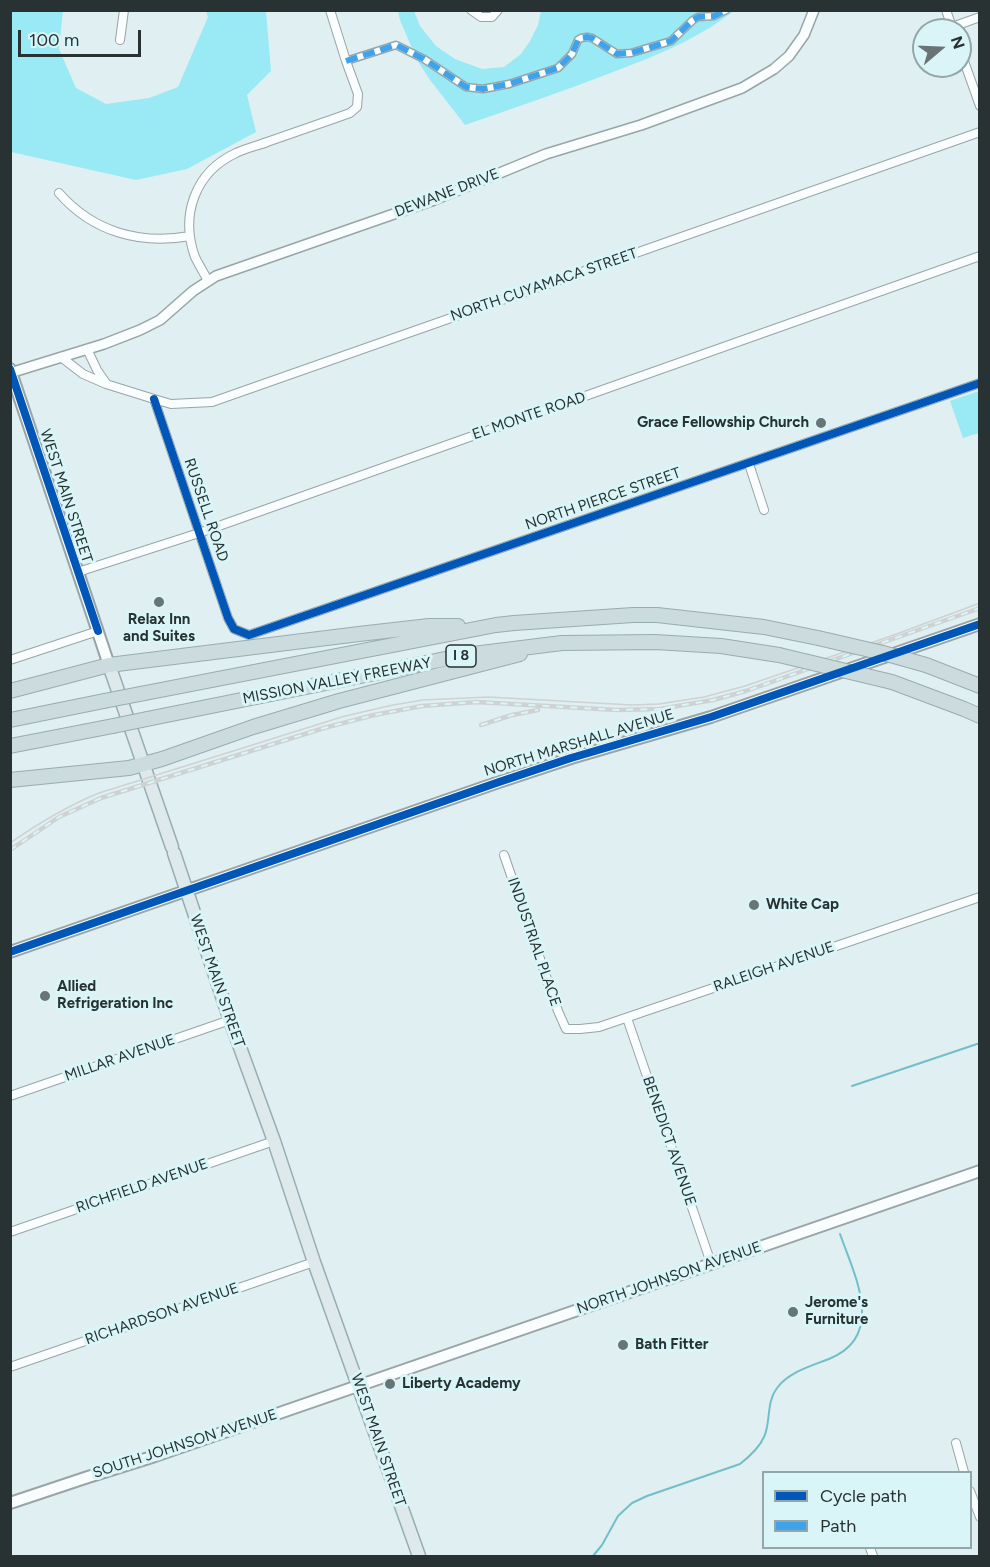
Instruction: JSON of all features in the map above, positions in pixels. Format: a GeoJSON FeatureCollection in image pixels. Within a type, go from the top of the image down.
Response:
{"type":"FeatureCollection","features":[{"type":"Feature","properties":{"kind":"highway","name":"MISSION VALLEY FREEWAY"},"geometry":{"type":"LineString","coordinates":[[10,720],[496,625],[633,615],[657,615],[764,627],[818,638],[883,653],[980,686]]}},
{"type":"Feature","properties":{"kind":"highway"},"geometry":{"type":"LineString","coordinates":[[10,691],[109,665],[429,626],[496,625]]}},
{"type":"Feature","properties":{"kind":"highway","name":"MISSION VALLEY FREEWAY"},"geometry":{"type":"LineString","coordinates":[[10,746],[465,655],[562,643],[655,642],[721,646],[779,655],[891,682],[980,716]]}},
{"type":"Feature","properties":{"kind":"highway"},"geometry":{"type":"LineString","coordinates":[[10,780],[129,768],[339,701],[562,643]]}},
{"type":"Feature","properties":{"kind":"main road","name":"WEST MAIN STREET"},"geometry":{"type":"LineString","coordinates":[[11,372],[230,1020],[419,1557]]}},
{"type":"Feature","properties":{"kind":"main road","name":"NORTH MARSHALL AVENUE"},"geometry":{"type":"LineString","coordinates":[[10,952],[499,782],[571,758],[711,717],[980,624]]}},
{"type":"Feature","properties":{"kind":"main road","name":"NORTH JOHNSON AVENUE"},"geometry":{"type":"LineString","coordinates":[[359,1386],[980,1171]]}},
{"type":"Feature","properties":{"kind":"main road","name":"SOUTH JOHNSON AVENUE"},"geometry":{"type":"LineString","coordinates":[[10,1503],[359,1386]]}},
{"type":"Feature","properties":{"kind":"street"},"geometry":{"type":"LineString","coordinates":[[120,40],[124,10]]}},
{"type":"Feature","properties":{"kind":"street"},"geometry":{"type":"LineString","coordinates":[[208,281],[195,257],[189,224],[191,206],[203,180],[217,165],[236,153],[350,113],[357,107],[358,94],[330,10]]}},
{"type":"Feature","properties":{"kind":"street"},"geometry":{"type":"LineString","coordinates":[[471,10],[481,17],[492,17],[498,10]]}},
{"type":"Feature","properties":{"kind":"street"},"geometry":{"type":"LineString","coordinates":[[346,61],[396,45],[424,59],[466,87],[483,89],[509,84],[558,68],[572,54],[581,38],[592,38],[612,52],[622,54],[671,40],[698,17],[714,16],[726,10]]}},
{"type":"Feature","properties":{"kind":"street","name":"DEWANE DRIVE"},"geometry":{"type":"LineString","coordinates":[[61,357],[140,330],[160,320],[216,276],[434,200],[546,154],[641,125],[742,88],[774,69],[789,56],[804,35],[814,10]]}},
{"type":"Feature","properties":{"kind":"street"},"geometry":{"type":"LineString","coordinates":[[970,78],[980,106]]}},
{"type":"Feature","properties":{"kind":"street","name":"NORTH CUYAMACA STREET"},"geometry":{"type":"LineString","coordinates":[[61,357],[83,374],[154,399],[171,404],[212,402],[980,132]]}},
{"type":"Feature","properties":{"kind":"street"},"geometry":{"type":"LineString","coordinates":[[59,193],[70,207],[85,218],[117,233],[135,238],[169,240],[190,236]]}},
{"type":"Feature","properties":{"kind":"street","name":"EL MONTE ROAD"},"geometry":{"type":"LineString","coordinates":[[78,572],[199,533],[980,256]]}},
{"type":"Feature","properties":{"kind":"street"},"geometry":{"type":"LineString","coordinates":[[87,349],[106,384]]}},
{"type":"Feature","properties":{"kind":"street"},"geometry":{"type":"LineString","coordinates":[[11,372],[61,357]]}},
{"type":"Feature","properties":{"kind":"street","name":"NORTH PIERCE STREET"},"geometry":{"type":"LineString","coordinates":[[234,629],[249,635],[980,383]]}},
{"type":"Feature","properties":{"kind":"street","name":"RUSSELL ROAD"},"geometry":{"type":"LineString","coordinates":[[154,399],[228,618],[234,629]]}},
{"type":"Feature","properties":{"kind":"street"},"geometry":{"type":"LineString","coordinates":[[749,464],[764,510]]}},
{"type":"Feature","properties":{"kind":"street"},"geometry":{"type":"LineString","coordinates":[[10,660],[98,631]]}},
{"type":"Feature","properties":{"kind":"street","name":"INDUSTRIAL PLACE"},"geometry":{"type":"LineString","coordinates":[[504,855],[566,1029]]}},
{"type":"Feature","properties":{"kind":"street","name":"RALEIGH AVENUE"},"geometry":{"type":"LineString","coordinates":[[566,1029],[599,1027],[980,897]]}},
{"type":"Feature","properties":{"kind":"street","name":"BENEDICT AVENUE"},"geometry":{"type":"LineString","coordinates":[[627,1018],[711,1263]]}},
{"type":"Feature","properties":{"kind":"street","name":"MILLAR AVENUE"},"geometry":{"type":"LineString","coordinates":[[10,1096],[230,1020]]}},
{"type":"Feature","properties":{"kind":"street","name":"RICHFIELD AVENUE"},"geometry":{"type":"LineString","coordinates":[[10,1232],[274,1141]]}},
{"type":"Feature","properties":{"kind":"street","name":"RICHARDSON AVENUE"},"geometry":{"type":"LineString","coordinates":[[10,1367],[314,1262]]}},
{"type":"Feature","properties":{"kind":"street"},"geometry":{"type":"LineString","coordinates":[[956,1443],[963,1471]]}},
{"type":"Feature","properties":{"kind":"street"},"geometry":{"type":"LineString","coordinates":[[972,1496],[980,1517]]}},
{"type":"Feature","properties":{"kind":"shaded area"},"geometry":{"type":"Polygon","coordinates":[[[11,10],[63,11],[59,49],[76,88],[106,104],[149,98],[178,87],[208,17],[206,11],[266,11],[271,71],[247,95],[256,132],[187,169],[136,180],[11,152],[11,10]]]}},
{"type":"Feature","properties":{"kind":"shaded area"},"geometry":{"type":"Polygon","coordinates":[[[398,11],[414,11],[420,26],[436,46],[455,59],[482,69],[504,67],[521,54],[538,25],[541,11],[734,11],[705,31],[658,54],[590,81],[465,125],[417,60],[398,11]]]}},
{"type":"Feature","properties":{"kind":"shaded area"},"geometry":{"type":"Polygon","coordinates":[[[979,391],[979,433],[963,438],[950,401],[979,391]]]}},
{"type":"Feature","properties":{"kind":"waterway"},"geometry":{"type":"LineString","coordinates":[[852,1086],[980,1043]]}},
{"type":"Feature","properties":{"kind":"waterway"},"geometry":{"type":"LineString","coordinates":[[593,1556],[602,1545],[618,1516],[632,1503],[740,1464],[757,1449],[764,1437],[771,1399],[782,1382],[847,1349],[857,1335],[862,1320],[861,1303],[858,1285],[840,1234]]}},
{"type":"Feature","properties":{"kind":"tram line"},"geometry":{"type":"LineString","coordinates":[[10,843],[53,815],[99,793],[345,716],[423,700],[488,697],[632,705],[659,704],[704,697],[745,686],[980,603]]}},
{"type":"Feature","properties":{"kind":"railway"},"geometry":{"type":"LineString","coordinates":[[10,850],[59,817],[101,798],[324,728],[374,715],[422,706],[477,702],[617,710],[660,709],[713,700],[746,691],[980,608]]}},
{"type":"Feature","properties":{"kind":"railway"},"geometry":{"type":"LineString","coordinates":[[481,725],[538,710]]}},
{"type":"Feature","properties":{"kind":"marked path"},"geometry":{"type":"LineString","coordinates":[[346,61],[396,45],[424,59],[466,87],[483,89],[509,84],[558,68],[572,54],[581,38],[592,38],[617,54],[631,53],[671,41],[698,17],[714,16],[726,10]]}},
{"type":"Feature","properties":{"kind":"cycle path"},"geometry":{"type":"LineString","coordinates":[[10,369],[98,631]]}},
{"type":"Feature","properties":{"kind":"cycle path"},"geometry":{"type":"LineString","coordinates":[[154,399],[228,618],[234,629],[249,635],[980,383]]}},
{"type":"Feature","properties":{"kind":"cycle path"},"geometry":{"type":"LineString","coordinates":[[10,952],[499,782],[571,758],[711,717],[980,624]]}},
{"type":"Feature","properties":{"kind":"place","name":"Grace Fellowship Church"},"geometry":{"type":"Point","coordinates":[821,423]}},
{"type":"Feature","properties":{"kind":"place","name":"Relax Inn and Suites"},"geometry":{"type":"Point","coordinates":[159,602]}},
{"type":"Feature","properties":{"kind":"place","name":"White Cap"},"geometry":{"type":"Point","coordinates":[754,905]}},
{"type":"Feature","properties":{"kind":"place","name":"Allied Refrigeration Inc"},"geometry":{"type":"Point","coordinates":[45,996]}},
{"type":"Feature","properties":{"kind":"place","name":"Jerome's Furniture"},"geometry":{"type":"Point","coordinates":[793,1312]}},
{"type":"Feature","properties":{"kind":"place","name":"Bath Fitter"},"geometry":{"type":"Point","coordinates":[623,1345]}},
{"type":"Feature","properties":{"kind":"place","name":"Liberty Academy"},"geometry":{"type":"Point","coordinates":[390,1384]}}]}
